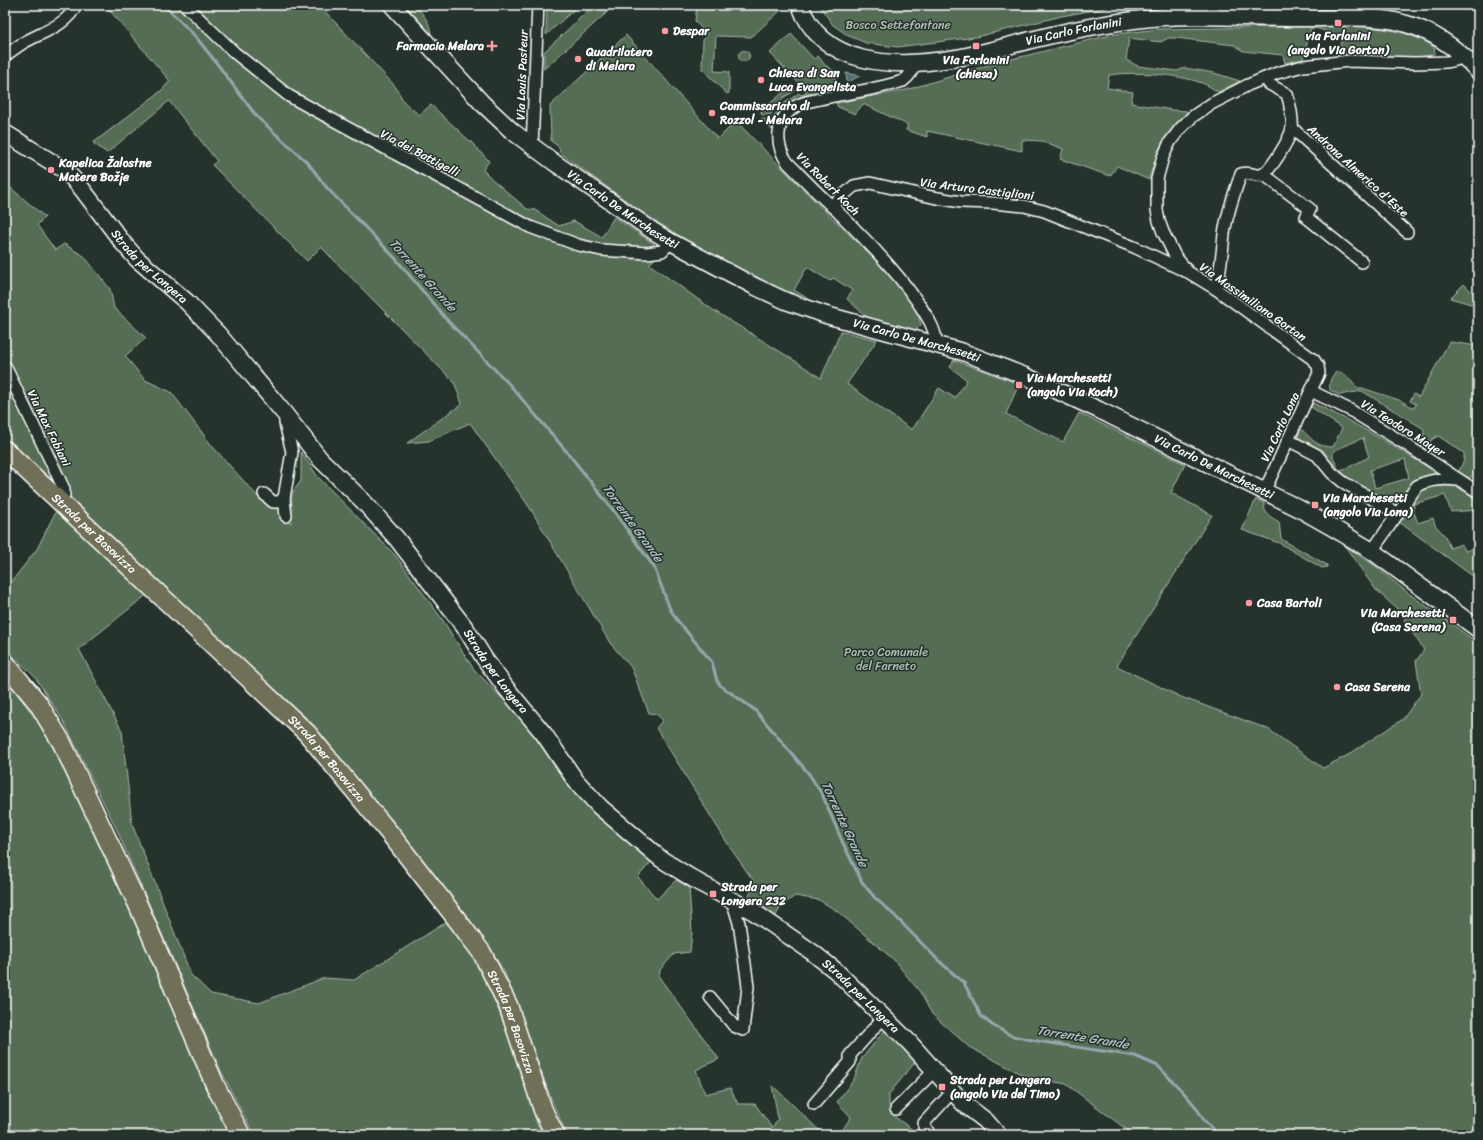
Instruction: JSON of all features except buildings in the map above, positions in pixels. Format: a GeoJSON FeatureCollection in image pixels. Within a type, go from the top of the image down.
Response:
{"type":"FeatureCollection","features":[{"type":"Feature","properties":{"kind":"main road","name":"Via Carlo De Marchesetti"},"geometry":{"type":"LineString","coordinates":[[392,5],[482,103],[532,147],[671,242],[766,292],[792,303],[826,315],[963,352],[1004,367],[1048,386],[1264,492],[1329,526],[1372,551],[1478,629]]}},
{"type":"Feature","properties":{"kind":"main road","name":"Via Carlo Forlanini"},"geometry":{"type":"LineString","coordinates":[[800,5],[809,25],[816,34],[826,42],[846,54],[875,60],[916,62],[950,59],[1034,39],[1136,19],[1346,11],[1379,19],[1401,22],[1419,28],[1444,40],[1478,71]]}},
{"type":"Feature","properties":{"kind":"main road","name":"Strada per Longera"},"geometry":{"type":"LineString","coordinates":[[5,132],[34,152],[66,171],[74,179],[122,243],[137,259],[187,302],[213,329],[284,413],[320,459],[362,500],[397,539],[466,629],[484,658],[506,688],[529,714],[576,781],[587,794],[661,859],[680,872],[754,912],[812,952],[836,971],[884,1017],[953,1091],[974,1112],[986,1121],[998,1135]]}},
{"type":"Feature","properties":{"kind":"main road","name":"Strada per Basovizza"},"geometry":{"type":"LineString","coordinates":[[5,450],[307,733],[339,770],[451,911],[482,953],[508,1005],[544,1110],[555,1135]]}},
{"type":"Feature","properties":{"kind":"main road"},"geometry":{"type":"LineString","coordinates":[[5,663],[38,703],[62,743],[139,907],[216,1087],[241,1135]]}},
{"type":"Feature","properties":{"kind":"street"},"geometry":{"type":"LineString","coordinates":[[5,56],[23,43],[66,19],[74,10],[76,5]]}},
{"type":"Feature","properties":{"kind":"street","name":"Via dei Battigelli"},"geometry":{"type":"LineString","coordinates":[[186,5],[235,53],[289,96],[530,227],[578,245],[601,250],[647,253],[662,250],[671,242]]}},
{"type":"Feature","properties":{"kind":"street","name":"Via Louis Pasteur"},"geometry":{"type":"LineString","coordinates":[[532,147],[538,5]]}},
{"type":"Feature","properties":{"kind":"street","name":"Via Massimiliano Gortan"},"geometry":{"type":"LineString","coordinates":[[1319,373],[1318,366],[1314,360],[1216,289],[1188,272],[1175,256],[1159,221],[1156,197],[1157,179],[1163,157],[1170,142],[1192,117],[1211,104],[1248,85],[1289,69],[1316,64],[1365,61],[1433,63],[1456,60],[1462,55]]}},
{"type":"Feature","properties":{"kind":"street","name":"Via Robert Koch"},"geometry":{"type":"LineString","coordinates":[[916,62],[914,70],[903,81],[805,102],[791,110],[783,119],[778,134],[779,145],[783,157],[876,250],[902,280],[933,327],[937,344]]}},
{"type":"Feature","properties":{"kind":"street"},"geometry":{"type":"LineString","coordinates":[[1216,289],[1220,275],[1224,234],[1228,214],[1241,174],[1246,172],[1257,176],[1263,174],[1281,153],[1292,128],[1288,94],[1269,84],[1266,78]]}},
{"type":"Feature","properties":{"kind":"street","name":"Androna Almerico d'Este"},"geometry":{"type":"LineString","coordinates":[[1292,128],[1407,232]]}},
{"type":"Feature","properties":{"kind":"street"},"geometry":{"type":"LineString","coordinates":[[1263,174],[1310,209],[1306,217],[1362,262]]}},
{"type":"Feature","properties":{"kind":"street","name":"Via Arturo Castiglioni"},"geometry":{"type":"LineString","coordinates":[[831,206],[854,186],[870,183],[961,202],[1024,206],[1044,211],[1134,247],[1188,272]]}},
{"type":"Feature","properties":{"kind":"street","name":"Via Max Fabiani"},"geometry":{"type":"LineString","coordinates":[[5,366],[64,489],[64,495],[61,501]]}},
{"type":"Feature","properties":{"kind":"street","name":"Via Carlo Lona"},"geometry":{"type":"LineString","coordinates":[[1264,492],[1319,373]]}},
{"type":"Feature","properties":{"kind":"street","name":"Via Teodoro Mayer"},"geometry":{"type":"LineString","coordinates":[[1311,391],[1357,414],[1478,492]]}},
{"type":"Feature","properties":{"kind":"street","name":"Strada per Longera"},"geometry":{"type":"LineString","coordinates":[[284,413],[285,423],[292,447],[284,498],[286,516]]}},
{"type":"Feature","properties":{"kind":"street"},"geometry":{"type":"LineString","coordinates":[[1288,440],[1318,455],[1332,474],[1348,486],[1398,514]]}},
{"type":"Feature","properties":{"kind":"street"},"geometry":{"type":"LineString","coordinates":[[1372,551],[1417,486],[1424,482],[1444,478],[1460,480]]}},
{"type":"Feature","properties":{"kind":"street"},"geometry":{"type":"LineString","coordinates":[[264,494],[273,502],[278,502],[284,498]]}},
{"type":"Feature","properties":{"kind":"street"},"geometry":{"type":"LineString","coordinates":[[710,998],[734,1026],[743,1030],[747,994],[746,971],[739,922],[732,900]]}},
{"type":"Feature","properties":{"kind":"street"},"geometry":{"type":"LineString","coordinates":[[814,1104],[850,1062],[850,1055],[884,1017]]}},
{"type":"Feature","properties":{"kind":"street"},"geometry":{"type":"LineString","coordinates":[[896,1109],[935,1070]]}},
{"type":"Feature","properties":{"kind":"street"},"geometry":{"type":"LineString","coordinates":[[931,1135],[924,1127],[924,1122],[953,1091]]}},
{"type":"Feature","properties":{"kind":"street","name":"Strada per Longera"},"geometry":{"type":"LineString","coordinates":[[974,1112],[989,1135]]}},
{"type":"Feature","properties":{"kind":"green space","name":"Parco Comunale del Farneto"},"geometry":{"type":"Polygon","coordinates":[[[105,5],[178,5],[219,46],[256,75],[337,127],[451,191],[548,240],[597,254],[656,258],[649,264],[713,310],[821,378],[841,331],[877,340],[847,384],[912,430],[939,388],[955,398],[967,380],[950,367],[954,360],[1019,384],[1006,414],[1063,442],[1079,413],[1185,464],[1171,493],[1212,515],[1117,666],[1181,697],[1268,729],[1323,768],[1348,755],[1403,719],[1421,694],[1416,661],[1424,650],[1404,620],[1406,617],[1376,590],[1344,545],[1374,565],[1408,593],[1478,643],[1478,1135],[1134,1135],[1066,1084],[1025,1076],[969,1047],[932,1014],[920,992],[894,960],[837,911],[819,900],[795,896],[782,905],[775,917],[746,902],[755,883],[731,849],[656,728],[663,720],[656,714],[649,713],[631,667],[610,643],[530,508],[470,423],[429,441],[407,443],[462,404],[454,382],[321,247],[307,261],[212,165],[217,161],[169,101],[107,153],[93,143],[161,91],[170,81],[105,5]]]}},
{"type":"Feature","properties":{"kind":"green space"},"geometry":{"type":"Polygon","coordinates":[[[191,5],[319,5],[395,86],[404,102],[419,115],[431,105],[489,161],[483,170],[527,209],[535,210],[559,226],[574,221],[602,237],[614,217],[654,244],[652,248],[592,245],[555,233],[517,215],[300,96],[271,76],[244,54],[191,5]]]}},
{"type":"Feature","properties":{"kind":"green space"},"geometry":{"type":"Polygon","coordinates":[[[405,5],[415,5],[428,22],[431,34],[405,5]]]}},
{"type":"Feature","properties":{"kind":"green space"},"geometry":{"type":"Polygon","coordinates":[[[547,5],[579,5],[546,35],[547,5]]]}},
{"type":"Feature","properties":{"kind":"green space"},"geometry":{"type":"Polygon","coordinates":[[[594,5],[615,5],[544,69],[544,52],[594,5]]]}},
{"type":"Feature","properties":{"kind":"green space"},"geometry":{"type":"Polygon","coordinates":[[[697,5],[775,5],[780,11],[751,37],[716,36],[714,71],[729,72],[729,93],[727,94],[702,69],[703,40],[707,35],[695,21],[697,5]]]}},
{"type":"Feature","properties":{"kind":"green space","name":"Bosco Settefontane"},"geometry":{"type":"Polygon","coordinates":[[[819,5],[1122,5],[1062,16],[976,37],[897,47],[866,43],[849,36],[833,25],[819,5]]]}},
{"type":"Feature","properties":{"kind":"green space"},"geometry":{"type":"Polygon","coordinates":[[[1351,26],[1405,33],[1425,41],[1434,47],[1435,53],[1422,57],[1363,55],[1337,56],[1343,37],[1319,29],[1311,28],[1303,59],[1285,63],[1283,55],[1243,51],[1234,45],[1176,38],[1168,38],[1161,42],[1129,38],[1126,60],[1138,66],[1177,71],[1185,68],[1214,73],[1240,81],[1218,92],[1202,83],[1169,75],[1131,73],[1109,75],[1107,88],[1133,92],[1131,103],[1187,111],[1185,117],[1169,133],[1162,143],[1154,161],[1149,180],[1117,166],[1110,176],[1060,159],[1063,149],[1042,141],[1022,140],[1022,151],[927,131],[927,137],[906,130],[908,125],[863,104],[855,114],[838,107],[836,103],[906,90],[995,63],[1115,34],[1159,29],[1351,26]]]}},
{"type":"Feature","properties":{"kind":"green space"},"geometry":{"type":"Polygon","coordinates":[[[791,34],[814,59],[818,56],[825,65],[833,70],[838,87],[806,95],[789,103],[776,119],[772,130],[761,118],[766,120],[772,119],[782,105],[799,93],[801,95],[805,94],[806,91],[770,53],[791,34]]]}},
{"type":"Feature","properties":{"kind":"green space"},"geometry":{"type":"Polygon","coordinates":[[[626,35],[718,139],[736,121],[881,266],[908,298],[917,312],[921,325],[913,331],[870,320],[847,299],[852,290],[833,278],[830,281],[807,267],[794,290],[813,302],[712,256],[647,216],[560,153],[559,147],[551,141],[550,106],[626,35]]]}},
{"type":"Feature","properties":{"kind":"green space"},"geometry":{"type":"Polygon","coordinates":[[[742,51],[746,51],[748,52],[748,60],[742,61],[739,58],[739,54],[742,51]]]}},
{"type":"Feature","properties":{"kind":"green space"},"geometry":{"type":"Polygon","coordinates":[[[792,85],[795,91],[784,97],[770,115],[761,114],[761,111],[792,85]]]}},
{"type":"Feature","properties":{"kind":"green space"},"geometry":{"type":"Polygon","coordinates":[[[5,183],[45,217],[37,225],[55,250],[64,244],[84,256],[110,289],[114,308],[146,338],[125,356],[145,380],[171,392],[213,447],[259,498],[266,504],[279,507],[282,521],[291,523],[292,493],[301,481],[301,452],[318,477],[395,555],[442,619],[473,668],[524,721],[566,783],[590,809],[651,862],[638,877],[657,899],[676,880],[689,887],[692,932],[690,952],[674,954],[660,970],[659,977],[719,1059],[696,1070],[705,1094],[730,1088],[738,1104],[755,1104],[772,1128],[778,1119],[772,1085],[824,1135],[567,1135],[552,1101],[504,971],[476,930],[402,835],[5,442],[5,183]]]}},
{"type":"Feature","properties":{"kind":"green space"},"geometry":{"type":"Polygon","coordinates":[[[1464,284],[1476,296],[1478,295],[1478,306],[1450,298],[1464,284]]]}},
{"type":"Feature","properties":{"kind":"green space"},"geometry":{"type":"Polygon","coordinates":[[[1449,342],[1478,346],[1478,469],[1470,478],[1458,473],[1464,460],[1464,453],[1438,436],[1431,440],[1426,449],[1418,445],[1423,438],[1424,429],[1362,391],[1339,395],[1330,390],[1330,380],[1336,372],[1348,377],[1357,388],[1362,388],[1399,400],[1414,408],[1416,404],[1410,401],[1414,394],[1419,397],[1449,342]]]}},
{"type":"Feature","properties":{"kind":"green space"},"geometry":{"type":"Polygon","coordinates":[[[1313,403],[1345,419],[1439,474],[1422,478],[1412,484],[1396,507],[1339,473],[1331,465],[1324,451],[1298,437],[1301,429],[1318,444],[1333,447],[1342,428],[1311,407],[1313,403]],[[1363,438],[1333,451],[1333,458],[1339,470],[1347,468],[1369,457],[1363,438]],[[1405,459],[1370,470],[1375,488],[1409,478],[1405,459]]]}},
{"type":"Feature","properties":{"kind":"green space"},"geometry":{"type":"Polygon","coordinates":[[[1432,486],[1456,486],[1478,500],[1478,510],[1451,512],[1445,495],[1414,504],[1413,510],[1418,523],[1433,518],[1435,525],[1445,536],[1450,548],[1462,544],[1465,551],[1478,547],[1478,580],[1399,522],[1420,489],[1432,486]]]}},
{"type":"Feature","properties":{"kind":"green space"},"geometry":{"type":"Polygon","coordinates":[[[1256,499],[1264,503],[1266,513],[1270,517],[1279,522],[1281,539],[1327,565],[1327,567],[1322,568],[1279,543],[1242,530],[1256,499]]]}},
{"type":"Feature","properties":{"kind":"green space"},"geometry":{"type":"Polygon","coordinates":[[[58,507],[149,593],[79,649],[122,731],[132,824],[191,975],[211,994],[259,1003],[324,978],[354,980],[448,921],[476,961],[495,1001],[537,1124],[543,1135],[254,1135],[221,1071],[116,828],[64,722],[35,677],[5,648],[5,590],[37,549],[58,507]]]}},
{"type":"Feature","properties":{"kind":"green space"},"geometry":{"type":"Polygon","coordinates":[[[5,678],[40,724],[63,766],[127,904],[193,1056],[232,1135],[5,1135],[5,678]]]}},
{"type":"Feature","properties":{"kind":"green space"},"geometry":{"type":"Polygon","coordinates":[[[886,1029],[916,1061],[889,1094],[889,1105],[895,1117],[920,1135],[839,1135],[851,1117],[837,1102],[854,1079],[862,1058],[886,1029]]]}},
{"type":"Feature","properties":{"kind":"water"},"geometry":{"type":"Polygon","coordinates":[[[846,73],[860,76],[847,82],[846,73]]]}},
{"type":"Feature","properties":{"kind":"waterway","name":"Torrente Grande"},"geometry":{"type":"LineString","coordinates":[[164,5],[195,36],[257,117],[308,163],[327,188],[395,258],[447,320],[510,385],[567,452],[613,510],[654,567],[670,609],[677,620],[712,662],[717,681],[721,686],[755,710],[809,774],[822,794],[842,841],[862,882],[875,898],[894,915],[939,961],[964,983],[981,1016],[992,1025],[1012,1036],[1135,1056],[1158,1066],[1183,1092],[1196,1107],[1203,1119],[1218,1135]]}},
{"type":"Feature","properties":{"kind":"place","name":"via Forlanini (angolo Via Gortan)"},"geometry":{"type":"Point","coordinates":[1338,23]}},
{"type":"Feature","properties":{"kind":"place","name":"Despar"},"geometry":{"type":"Point","coordinates":[665,31]}},
{"type":"Feature","properties":{"kind":"place","name":"Farmacia Melara"},"geometry":{"type":"Point","coordinates":[492,46]}},
{"type":"Feature","properties":{"kind":"place","name":"Via Forlanini (chiesa)"},"geometry":{"type":"Point","coordinates":[976,46]}},
{"type":"Feature","properties":{"kind":"place","name":"Quadrilatero di Melara"},"geometry":{"type":"Point","coordinates":[578,59]}},
{"type":"Feature","properties":{"kind":"place","name":"Chiesa di San Luca Evangelista"},"geometry":{"type":"Point","coordinates":[761,80]}},
{"type":"Feature","properties":{"kind":"place","name":"Commissariato di Rozzol - Melara"},"geometry":{"type":"Point","coordinates":[712,113]}},
{"type":"Feature","properties":{"kind":"place","name":"Kapelica Žalostne Matere Božje"},"geometry":{"type":"Point","coordinates":[51,170]}},
{"type":"Feature","properties":{"kind":"place","name":"Via Marchesetti (angolo Via Koch)"},"geometry":{"type":"Point","coordinates":[1019,385]}},
{"type":"Feature","properties":{"kind":"place","name":"Via Marchesetti (angolo Via Lona)"},"geometry":{"type":"Point","coordinates":[1315,505]}},
{"type":"Feature","properties":{"kind":"place","name":"Casa Bartoli"},"geometry":{"type":"Point","coordinates":[1249,603]}},
{"type":"Feature","properties":{"kind":"place","name":"Via Marchesetti (Casa Serena)"},"geometry":{"type":"Point","coordinates":[1453,620]}},
{"type":"Feature","properties":{"kind":"place","name":"Casa Serena"},"geometry":{"type":"Point","coordinates":[1337,687]}},
{"type":"Feature","properties":{"kind":"place","name":"Strada per Longera 232"},"geometry":{"type":"Point","coordinates":[713,894]}},
{"type":"Feature","properties":{"kind":"place","name":"Strada per Longera (angolo Via del Timo)"},"geometry":{"type":"Point","coordinates":[942,1087]}}]}
